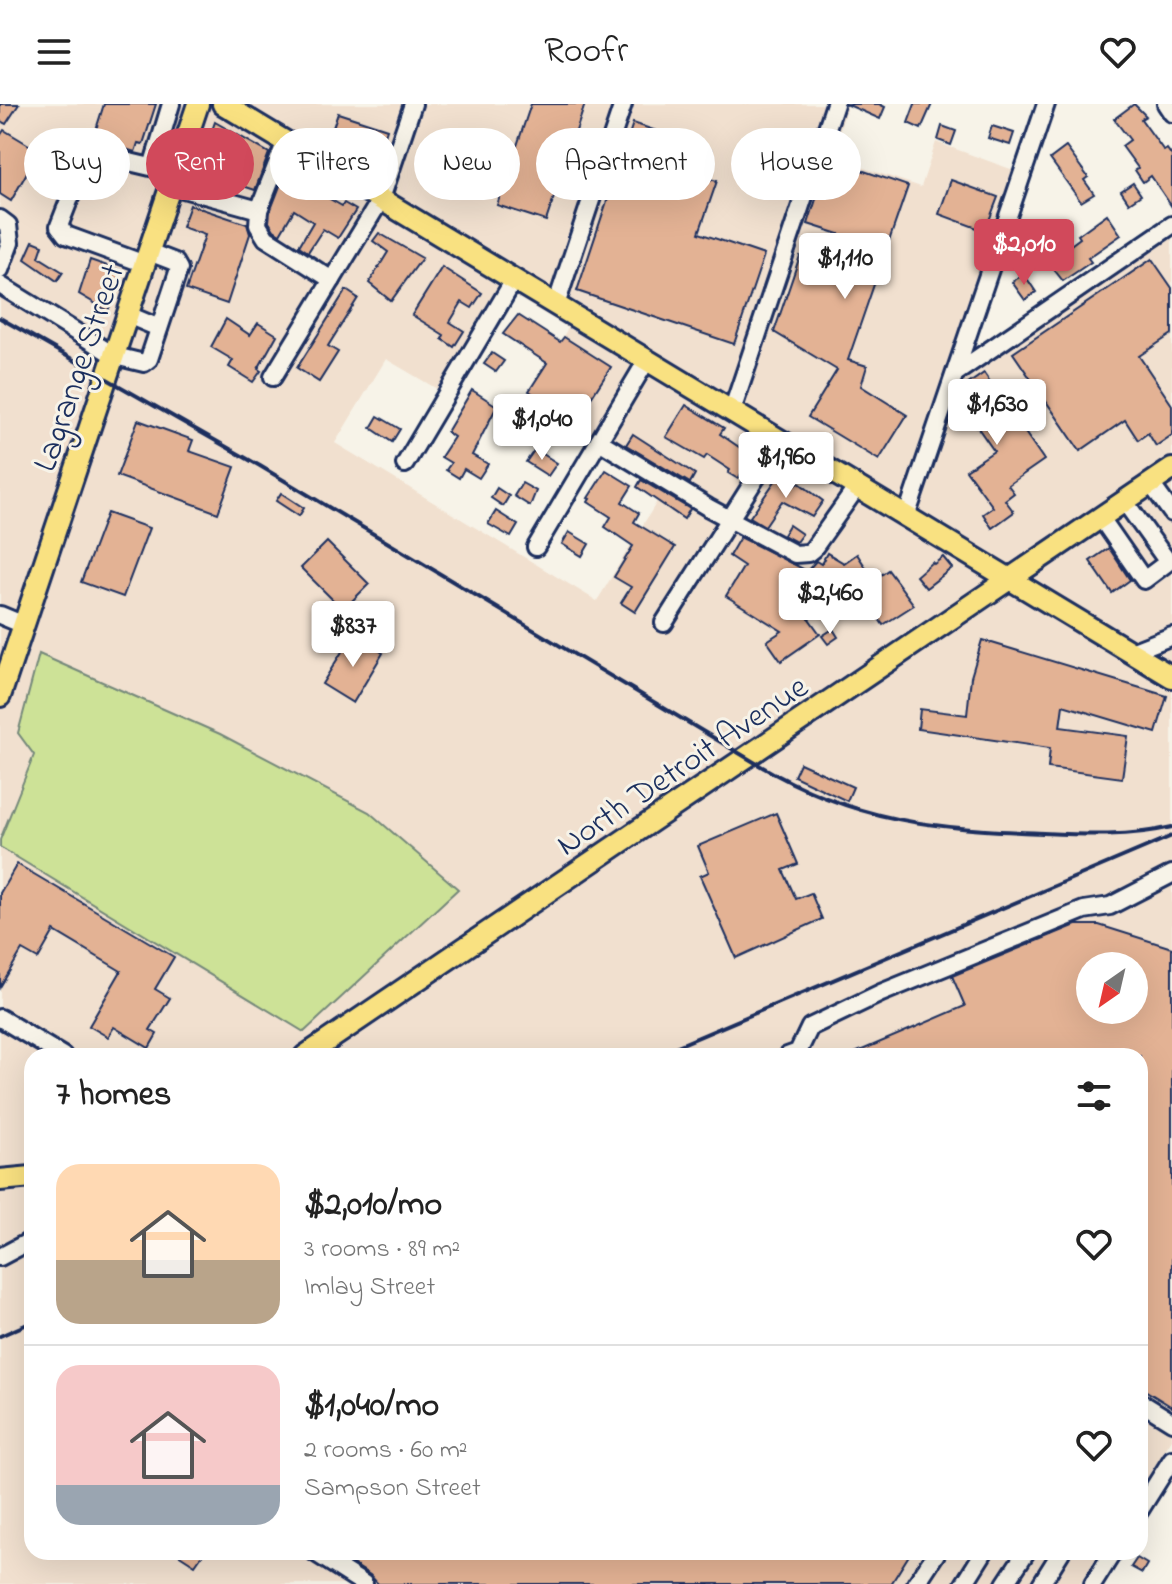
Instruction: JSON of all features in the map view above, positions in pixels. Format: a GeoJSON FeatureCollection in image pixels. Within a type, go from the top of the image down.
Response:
{"type":"FeatureCollection","features":[{"type":"Feature","properties":{"kind":"main road","name":"Lagrange Street"},"geometry":{"type":"LineString","coordinates":[[190,128],[198,104]]}},
{"type":"Feature","properties":{"kind":"main road"},"geometry":{"type":"LineString","coordinates":[[236,108],[270,130]]}},
{"type":"Feature","properties":{"kind":"main road","name":"Lagrange Street"},"geometry":{"type":"LineString","coordinates":[[0,696],[167,200]]}},
{"type":"Feature","properties":{"kind":"main road"},"geometry":{"type":"LineString","coordinates":[[383,200],[1172,677]]}},
{"type":"Feature","properties":{"kind":"main road","name":"North Detroit Avenue"},"geometry":{"type":"LineString","coordinates":[[317,1048],[1172,469]]}},
{"type":"Feature","properties":{"kind":"main road"},"geometry":{"type":"LineString","coordinates":[[0,1180],[24,1178]]}},
{"type":"Feature","properties":{"kind":"street"},"geometry":{"type":"LineString","coordinates":[[164,128],[171,104]]}},
{"type":"Feature","properties":{"kind":"street"},"geometry":{"type":"LineString","coordinates":[[398,149],[413,104]]}},
{"type":"Feature","properties":{"kind":"street"},"geometry":{"type":"LineString","coordinates":[[556,305],[623,104]]}},
{"type":"Feature","properties":{"kind":"street"},"geometry":{"type":"LineString","coordinates":[[732,411],[835,104]]}},
{"type":"Feature","properties":{"kind":"street"},"geometry":{"type":"LineString","coordinates":[[906,517],[1046,104]]}},
{"type":"Feature","properties":{"kind":"street"},"geometry":{"type":"LineString","coordinates":[[1166,104],[1172,113]]}},
{"type":"Feature","properties":{"kind":"street"},"geometry":{"type":"LineString","coordinates":[[0,285],[115,356],[144,363],[149,359],[179,269],[175,262],[147,258],[66,235],[59,226],[82,167],[90,157],[104,156],[146,166]]}},
{"type":"Feature","properties":{"kind":"street"},"geometry":{"type":"LineString","coordinates":[[270,182],[259,210],[258,225],[266,238],[332,280]]}},
{"type":"Feature","properties":{"kind":"street"},"geometry":{"type":"LineString","coordinates":[[226,200],[259,210]]}},
{"type":"Feature","properties":{"kind":"street"},"geometry":{"type":"LineString","coordinates":[[273,377],[380,200]]}},
{"type":"Feature","properties":{"kind":"street"},"geometry":{"type":"LineString","coordinates":[[0,219],[8,225],[10,243],[0,270]]}},
{"type":"Feature","properties":{"kind":"street"},"geometry":{"type":"LineString","coordinates":[[956,373],[1172,225]]}},
{"type":"Feature","properties":{"kind":"street"},"geometry":{"type":"LineString","coordinates":[[405,464],[514,280]]}},
{"type":"Feature","properties":{"kind":"street"},"geometry":{"type":"LineString","coordinates":[[128,315],[159,328]]}},
{"type":"Feature","properties":{"kind":"street"},"geometry":{"type":"LineString","coordinates":[[536,547],[647,360]]}},
{"type":"Feature","properties":{"kind":"street"},"geometry":{"type":"LineString","coordinates":[[664,623],[780,440]]}},
{"type":"Feature","properties":{"kind":"street"},"geometry":{"type":"LineString","coordinates":[[599,441],[697,501],[778,546],[801,555],[813,549],[857,487]]}},
{"type":"Feature","properties":{"kind":"street"},"geometry":{"type":"LineString","coordinates":[[1151,484],[1172,513]]}},
{"type":"Feature","properties":{"kind":"street"},"geometry":{"type":"LineString","coordinates":[[1101,518],[1144,580],[1168,562],[1125,502]]}},
{"type":"Feature","properties":{"kind":"street"},"geometry":{"type":"LineString","coordinates":[[0,615],[24,625]]}},
{"type":"Feature","properties":{"kind":"street"},"geometry":{"type":"LineString","coordinates":[[1131,652],[1172,636]]}},
{"type":"Feature","properties":{"kind":"street"},"geometry":{"type":"LineString","coordinates":[[800,1048],[810,1027],[881,993],[1084,910],[1108,907],[1172,874]]}},
{"type":"Feature","properties":{"kind":"street"},"geometry":{"type":"LineString","coordinates":[[0,1018],[50,1048]]}},
{"type":"Feature","properties":{"kind":"street"},"geometry":{"type":"LineString","coordinates":[[0,1257],[24,1244]]}},
{"type":"Feature","properties":{"kind":"street"},"geometry":{"type":"LineString","coordinates":[[1148,1407],[1172,1422]]}},
{"type":"Feature","properties":{"kind":"street"},"geometry":{"type":"LineString","coordinates":[[1148,1497],[1172,1459]]}},
{"type":"Feature","properties":{"kind":"street"},"geometry":{"type":"LineString","coordinates":[[326,1560],[364,1584]]}},
{"type":"Feature","properties":{"kind":"street"},"geometry":{"type":"LineString","coordinates":[[916,1584],[932,1560]]}},
{"type":"Feature","properties":{"kind":"street"},"geometry":{"type":"LineString","coordinates":[[964,1584],[979,1560]]}},
{"type":"Feature","properties":{"kind":"street"},"geometry":{"type":"LineString","coordinates":[[1005,1584],[1021,1560]]}},
{"type":"Feature","properties":{"kind":"street"},"geometry":{"type":"LineString","coordinates":[[1041,1584],[1056,1560]]}},
{"type":"Feature","properties":{"kind":"street"},"geometry":{"type":"LineString","coordinates":[[1093,1584],[1108,1560]]}},
{"type":"Feature","properties":{"kind":"shaded area"},"geometry":{"type":"Polygon","coordinates":[[[0,104],[848,104],[840,128],[731,128],[731,200],[861,200],[861,167],[921,187],[936,142],[1019,172],[956,371],[1172,225],[1172,1439],[1148,1476],[1148,1048],[24,1048],[24,1560],[1095,1560],[1080,1584],[0,1584],[0,104]],[[505,290],[444,393],[386,359],[335,443],[597,601],[667,485],[526,398],[568,328],[505,290]]]}},
{"type":"Feature","properties":{"kind":"green space"},"geometry":{"type":"Polygon","coordinates":[[[39,654],[220,734],[369,812],[458,889],[304,1032],[0,847],[0,840],[34,755],[18,733],[39,654]]]}},
{"type":"Feature","properties":{"kind":"building"},"geometry":{"type":"Polygon","coordinates":[[[0,104],[19,104],[6,124],[0,121],[0,104]]]}},
{"type":"Feature","properties":{"kind":"building"},"geometry":{"type":"Polygon","coordinates":[[[104,104],[156,104],[143,144],[138,143],[135,152],[130,150],[130,128],[96,128],[104,104]]]}},
{"type":"Feature","properties":{"kind":"building"},"geometry":{"type":"Polygon","coordinates":[[[531,104],[585,104],[577,128],[536,128],[536,200],[553,200],[546,221],[497,205],[499,200],[520,200],[520,137],[531,104]]]}},
{"type":"Feature","properties":{"kind":"building"},"geometry":{"type":"Polygon","coordinates":[[[846,104],[879,104],[885,107],[880,119],[846,104]]]}},
{"type":"Feature","properties":{"kind":"building"},"geometry":{"type":"Polygon","coordinates":[[[915,104],[932,104],[921,129],[908,123],[915,104]]]}},
{"type":"Feature","properties":{"kind":"building"},"geometry":{"type":"Polygon","coordinates":[[[1134,104],[1146,116],[1141,119],[1164,151],[1167,149],[1172,156],[1172,207],[1151,176],[1143,182],[1135,170],[1138,168],[1122,146],[1130,140],[1114,119],[1134,104]]]}},
{"type":"Feature","properties":{"kind":"building"},"geometry":{"type":"Polygon","coordinates":[[[338,113],[384,128],[333,128],[338,113]]]}},
{"type":"Feature","properties":{"kind":"building"},"geometry":{"type":"Polygon","coordinates":[[[633,123],[648,128],[631,128],[633,123]]]}},
{"type":"Feature","properties":{"kind":"building"},"geometry":{"type":"Polygon","coordinates":[[[942,126],[956,131],[951,145],[938,140],[942,126]]]}},
{"type":"Feature","properties":{"kind":"building"},"geometry":{"type":"Polygon","coordinates":[[[992,126],[1014,133],[1010,145],[988,138],[992,126]]]}},
{"type":"Feature","properties":{"kind":"building"},"geometry":{"type":"Polygon","coordinates":[[[4,130],[24,142],[24,178],[11,201],[0,194],[0,136],[4,130]]]}},
{"type":"Feature","properties":{"kind":"building"},"geometry":{"type":"Polygon","coordinates":[[[254,144],[269,153],[254,190],[254,144]]]}},
{"type":"Feature","properties":{"kind":"building"},"geometry":{"type":"Polygon","coordinates":[[[1066,147],[1088,177],[1084,180],[1094,194],[1081,202],[1050,159],[1066,147]]]}},
{"type":"Feature","properties":{"kind":"building"},"geometry":{"type":"Polygon","coordinates":[[[861,170],[908,186],[848,360],[867,366],[861,386],[907,415],[879,460],[808,417],[837,370],[774,332],[800,256],[821,262],[824,255],[832,258],[839,234],[808,224],[816,200],[861,200],[861,170]]]}},
{"type":"Feature","properties":{"kind":"building"},"geometry":{"type":"Polygon","coordinates":[[[951,180],[998,197],[985,231],[939,214],[951,180]]]}},
{"type":"Feature","properties":{"kind":"building"},"geometry":{"type":"Polygon","coordinates":[[[1133,183],[1141,195],[1129,203],[1121,191],[1133,183]]]}},
{"type":"Feature","properties":{"kind":"building"},"geometry":{"type":"Polygon","coordinates":[[[275,200],[332,200],[356,210],[338,238],[323,229],[308,252],[299,246],[313,222],[294,210],[280,234],[269,222],[275,200]]]}},
{"type":"Feature","properties":{"kind":"building"},"geometry":{"type":"Polygon","coordinates":[[[607,200],[710,200],[699,233],[764,255],[734,344],[577,291],[607,200]]]}},
{"type":"Feature","properties":{"kind":"building"},"geometry":{"type":"Polygon","coordinates":[[[190,205],[247,224],[250,234],[227,304],[186,290],[205,235],[182,227],[190,205]]]}},
{"type":"Feature","properties":{"kind":"building"},"geometry":{"type":"Polygon","coordinates":[[[1107,214],[1121,235],[1088,258],[1091,262],[1063,281],[1048,262],[1107,214]]]}},
{"type":"Feature","properties":{"kind":"building"},"geometry":{"type":"Polygon","coordinates":[[[379,233],[422,258],[391,301],[369,283],[388,252],[373,241],[379,233]]]}},
{"type":"Feature","properties":{"kind":"building"},"geometry":{"type":"Polygon","coordinates":[[[33,241],[43,245],[39,257],[63,272],[57,281],[25,259],[33,241]]]}},
{"type":"Feature","properties":{"kind":"building"},"geometry":{"type":"Polygon","coordinates":[[[1152,259],[1172,288],[1172,334],[1139,356],[1172,405],[1172,435],[1156,446],[1148,433],[1138,440],[1125,420],[1080,451],[1013,353],[1152,259]]]}},
{"type":"Feature","properties":{"kind":"building"},"geometry":{"type":"Polygon","coordinates":[[[90,260],[122,271],[108,311],[79,294],[90,260]]]}},
{"type":"Feature","properties":{"kind":"building"},"geometry":{"type":"Polygon","coordinates":[[[442,267],[482,293],[472,308],[462,302],[450,322],[464,331],[454,347],[442,339],[444,335],[412,315],[442,267]]]}},
{"type":"Feature","properties":{"kind":"building"},"geometry":{"type":"Polygon","coordinates":[[[1024,274],[1036,292],[1025,300],[1012,282],[1024,274]]]}},
{"type":"Feature","properties":{"kind":"building"},"geometry":{"type":"Polygon","coordinates":[[[346,290],[358,298],[328,346],[338,352],[319,382],[297,368],[346,290]]]}},
{"type":"Feature","properties":{"kind":"building"},"geometry":{"type":"Polygon","coordinates":[[[518,315],[560,342],[564,337],[611,367],[576,421],[529,391],[547,363],[503,334],[518,315]]]}},
{"type":"Feature","properties":{"kind":"building"},"geometry":{"type":"Polygon","coordinates":[[[226,319],[250,335],[258,323],[277,335],[253,382],[229,367],[233,360],[211,347],[226,319]]]}},
{"type":"Feature","properties":{"kind":"building"},"geometry":{"type":"Polygon","coordinates":[[[492,353],[504,361],[496,372],[484,364],[492,353]]]}},
{"type":"Feature","properties":{"kind":"building"},"geometry":{"type":"Polygon","coordinates":[[[984,373],[1044,460],[1008,485],[1014,493],[1005,500],[1014,512],[992,528],[983,514],[993,507],[966,470],[994,451],[958,399],[961,389],[984,373]]]}},
{"type":"Feature","properties":{"kind":"building"},"geometry":{"type":"Polygon","coordinates":[[[472,390],[497,406],[472,455],[488,464],[479,478],[464,469],[459,478],[446,470],[451,463],[441,457],[454,437],[447,432],[472,390]]]}},
{"type":"Feature","properties":{"kind":"building"},"geometry":{"type":"Polygon","coordinates":[[[686,405],[724,428],[720,434],[752,456],[738,479],[707,455],[704,459],[666,437],[686,405]]]}},
{"type":"Feature","properties":{"kind":"building"},"geometry":{"type":"Polygon","coordinates":[[[378,416],[400,429],[392,442],[371,428],[378,416]]]}},
{"type":"Feature","properties":{"kind":"building"},"geometry":{"type":"Polygon","coordinates":[[[138,420],[193,440],[189,451],[235,467],[218,513],[117,476],[138,420]]]}},
{"type":"Feature","properties":{"kind":"building"},"geometry":{"type":"Polygon","coordinates":[[[633,434],[695,474],[690,483],[626,445],[633,434]]]}},
{"type":"Feature","properties":{"kind":"building"},"geometry":{"type":"Polygon","coordinates":[[[535,449],[557,463],[548,476],[526,462],[535,449]]]}},
{"type":"Feature","properties":{"kind":"building"},"geometry":{"type":"Polygon","coordinates":[[[606,470],[632,486],[622,502],[639,513],[634,522],[675,547],[635,612],[621,603],[631,587],[614,577],[633,546],[605,527],[611,517],[588,502],[606,470]]]}},
{"type":"Feature","properties":{"kind":"building"},"geometry":{"type":"Polygon","coordinates":[[[780,474],[796,485],[798,482],[823,501],[812,517],[782,501],[765,526],[750,517],[780,474]]]}},
{"type":"Feature","properties":{"kind":"building"},"geometry":{"type":"Polygon","coordinates":[[[641,480],[690,509],[684,519],[637,487],[641,480]]]}},
{"type":"Feature","properties":{"kind":"building"},"geometry":{"type":"Polygon","coordinates":[[[522,483],[536,491],[530,506],[514,496],[522,483]]]}},
{"type":"Feature","properties":{"kind":"building"},"geometry":{"type":"Polygon","coordinates":[[[497,488],[509,496],[503,506],[491,498],[497,488]]]}},
{"type":"Feature","properties":{"kind":"building"},"geometry":{"type":"Polygon","coordinates":[[[281,493],[304,508],[299,516],[276,501],[281,493]]]}},
{"type":"Feature","properties":{"kind":"building"},"geometry":{"type":"Polygon","coordinates":[[[496,511],[518,525],[511,537],[488,524],[496,511]]]}},
{"type":"Feature","properties":{"kind":"building"},"geometry":{"type":"Polygon","coordinates":[[[107,513],[149,528],[123,597],[81,582],[107,513]]]}},
{"type":"Feature","properties":{"kind":"building"},"geometry":{"type":"Polygon","coordinates":[[[789,525],[802,534],[796,542],[783,535],[789,525]]]}},
{"type":"Feature","properties":{"kind":"building"},"geometry":{"type":"Polygon","coordinates":[[[569,532],[589,544],[582,556],[562,544],[569,532]]]}},
{"type":"Feature","properties":{"kind":"building"},"geometry":{"type":"Polygon","coordinates":[[[740,537],[807,571],[816,561],[821,564],[827,553],[844,563],[857,554],[874,580],[888,570],[914,605],[883,625],[850,576],[802,609],[820,634],[781,661],[767,641],[782,631],[726,596],[744,566],[729,556],[740,537]]]}},
{"type":"Feature","properties":{"kind":"building"},"geometry":{"type":"Polygon","coordinates":[[[327,542],[369,584],[343,610],[301,568],[327,542]]]}},
{"type":"Feature","properties":{"kind":"building"},"geometry":{"type":"Polygon","coordinates":[[[1109,548],[1130,580],[1112,593],[1090,561],[1109,548]]]}},
{"type":"Feature","properties":{"kind":"building"},"geometry":{"type":"Polygon","coordinates":[[[943,557],[952,568],[926,588],[916,576],[943,557]]]}},
{"type":"Feature","properties":{"kind":"building"},"geometry":{"type":"Polygon","coordinates":[[[833,629],[838,637],[828,644],[822,636],[833,629]]]}},
{"type":"Feature","properties":{"kind":"building"},"geometry":{"type":"Polygon","coordinates":[[[353,634],[383,653],[353,703],[322,684],[353,634]]]}},
{"type":"Feature","properties":{"kind":"building"},"geometry":{"type":"Polygon","coordinates":[[[982,640],[1167,696],[1156,733],[1063,705],[1060,727],[1128,736],[1122,778],[1048,768],[1050,748],[918,729],[920,709],[967,715],[971,677],[982,640]]]}},
{"type":"Feature","properties":{"kind":"building"},"geometry":{"type":"Polygon","coordinates":[[[800,763],[853,787],[847,801],[794,776],[800,763]]]}},
{"type":"Feature","properties":{"kind":"building"},"geometry":{"type":"Polygon","coordinates":[[[776,813],[798,864],[783,870],[796,899],[811,893],[822,919],[736,958],[700,876],[709,872],[698,846],[776,813]]]}},
{"type":"Feature","properties":{"kind":"building"},"geometry":{"type":"Polygon","coordinates":[[[17,864],[174,957],[155,989],[170,998],[150,1030],[157,1034],[149,1048],[114,1027],[108,1037],[89,1026],[121,971],[54,931],[38,959],[22,950],[0,987],[0,893],[17,864]]]}},
{"type":"Feature","properties":{"kind":"building"},"geometry":{"type":"Polygon","coordinates":[[[1076,925],[1099,925],[1172,948],[1172,1407],[1148,1392],[1148,1048],[867,1048],[965,1006],[952,976],[1076,925]]]}},
{"type":"Feature","properties":{"kind":"building"},"geometry":{"type":"Polygon","coordinates":[[[347,1560],[906,1560],[891,1584],[378,1584],[347,1560]]]}},
{"type":"Feature","properties":{"kind":"building"},"geometry":{"type":"Polygon","coordinates":[[[1136,1560],[1147,1564],[1142,1573],[1131,1567],[1136,1560]]]}},
{"type":"Feature","properties":{"kind":"railway"},"geometry":{"type":"LineString","coordinates":[[0,318],[260,466],[759,765],[829,799],[896,819],[966,828],[1092,835],[1172,827]]}},
{"type":"Feature","properties":{"kind":"railway"},"geometry":{"type":"LineString","coordinates":[[673,1048],[1172,836]]}},
{"type":"Feature","properties":{"kind":"railway"},"geometry":{"type":"LineString","coordinates":[[0,1336],[24,1326]]}}]}
